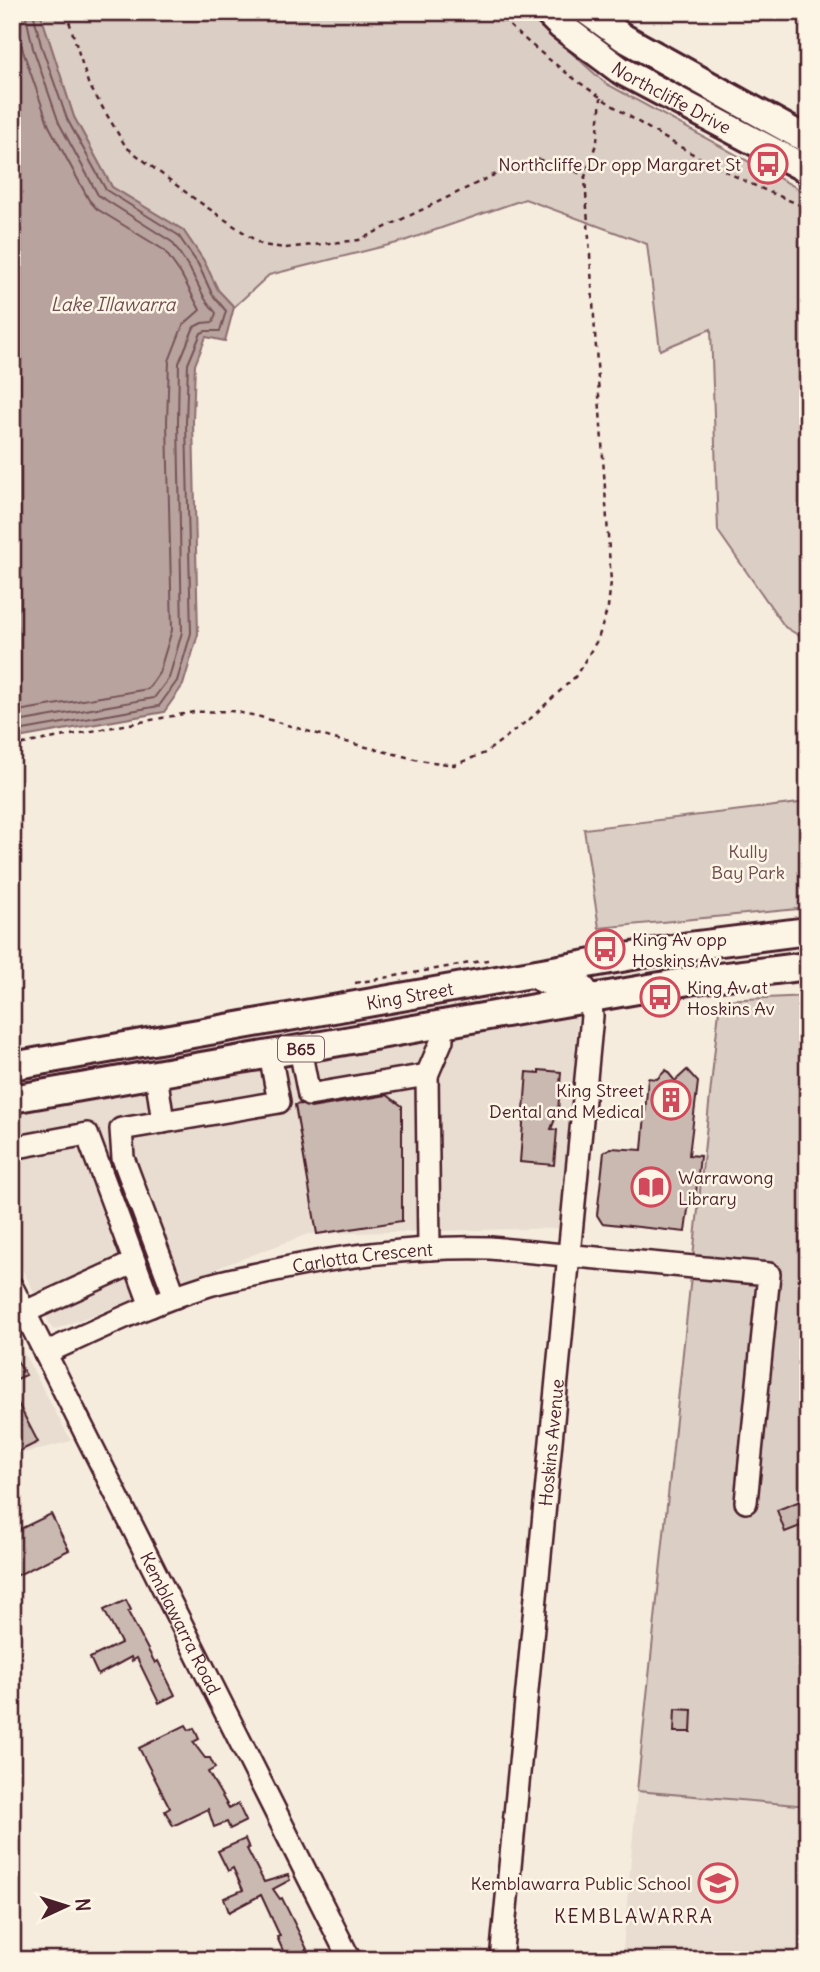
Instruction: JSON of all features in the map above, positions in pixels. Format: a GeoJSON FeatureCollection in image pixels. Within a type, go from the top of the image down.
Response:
{"type":"FeatureCollection","features":[{"type":"Feature","properties":{"kind":"main road","name":"Northcliffe Drive"},"geometry":{"type":"LineString","coordinates":[[547,12],[561,26],[620,70],[805,161]]}},
{"type":"Feature","properties":{"kind":"main road","name":"Northcliffe Drive"},"geometry":{"type":"LineString","coordinates":[[588,12],[624,38],[808,140]]}},
{"type":"Feature","properties":{"kind":"main road","name":"King Street"},"geometry":{"type":"LineString","coordinates":[[12,1066],[689,946],[808,931]]}},
{"type":"Feature","properties":{"kind":"main road","name":"King Street"},"geometry":{"type":"LineString","coordinates":[[12,1099],[722,976],[808,967]]}},
{"type":"Feature","properties":{"kind":"street"},"geometry":{"type":"LineString","coordinates":[[528,974],[554,984],[574,982],[583,986],[591,999]]}},
{"type":"Feature","properties":{"kind":"street","name":"Hoskins Avenue"},"geometry":{"type":"LineString","coordinates":[[501,1960],[570,1254],[592,1016],[591,999]]}},
{"type":"Feature","properties":{"kind":"street"},"geometry":{"type":"LineString","coordinates":[[429,1249],[427,1075],[442,1040],[441,1025]]}},
{"type":"Feature","properties":{"kind":"street"},"geometry":{"type":"LineString","coordinates":[[300,1049],[309,1095],[427,1075]]}},
{"type":"Feature","properties":{"kind":"street"},"geometry":{"type":"LineString","coordinates":[[175,1297],[123,1158],[121,1129],[279,1102],[270,1054]]}},
{"type":"Feature","properties":{"kind":"street"},"geometry":{"type":"LineString","coordinates":[[156,1074],[163,1122]]}},
{"type":"Feature","properties":{"kind":"street"},"geometry":{"type":"LineString","coordinates":[[12,1148],[87,1134],[151,1306]]}},
{"type":"Feature","properties":{"kind":"street","name":"Carlotta Crescent"},"geometry":{"type":"LineString","coordinates":[[45,1353],[151,1306],[214,1284],[310,1262],[356,1255],[429,1249],[489,1248],[769,1274],[746,1502]]}},
{"type":"Feature","properties":{"kind":"street"},"geometry":{"type":"LineString","coordinates":[[25,1312],[133,1263]]}},
{"type":"Feature","properties":{"kind":"street","name":"Kemblawarra Road"},"geometry":{"type":"LineString","coordinates":[[12,1287],[350,1960]]}},
{"type":"Feature","properties":{"kind":"path"},"geometry":{"type":"LineString","coordinates":[[69,12],[69,21],[88,83],[126,147],[262,245],[285,248],[359,240],[494,174],[535,159],[566,165],[586,177]]}},
{"type":"Feature","properties":{"kind":"path"},"geometry":{"type":"LineString","coordinates":[[495,12],[558,67],[601,98],[695,155],[808,209]]}},
{"type":"Feature","properties":{"kind":"path"},"geometry":{"type":"LineString","coordinates":[[12,746],[194,712],[231,711],[419,760],[454,765],[485,753],[531,718],[575,677],[598,639],[608,607],[611,582],[586,177],[597,141],[601,98]]}},
{"type":"Feature","properties":{"kind":"shaded area"},"geometry":{"type":"Polygon","coordinates":[[[578,1010],[562,1228],[308,1234],[53,1330],[12,1249],[12,1110],[578,1010]]]}},
{"type":"Feature","properties":{"kind":"shaded area"},"geometry":{"type":"Polygon","coordinates":[[[12,1331],[71,1441],[12,1456],[12,1331]]]}},
{"type":"Feature","properties":{"kind":"shaded area","name":"Kemblawarra Public School"},"geometry":{"type":"Polygon","coordinates":[[[637,1791],[808,1806],[808,1960],[622,1960],[637,1791]]]}},
{"type":"Feature","properties":{"kind":"green space"},"geometry":{"type":"Polygon","coordinates":[[[40,12],[526,12],[605,83],[808,194],[808,641],[785,627],[718,531],[711,329],[660,350],[647,244],[525,199],[401,242],[269,275],[234,307],[218,290],[204,261],[183,230],[112,187],[74,117],[40,12]]]}},
{"type":"Feature","properties":{"kind":"green space","name":"Kully Bay Park"},"geometry":{"type":"Polygon","coordinates":[[[808,802],[808,908],[599,928],[584,829],[808,802]]]}},
{"type":"Feature","properties":{"kind":"green space"},"geometry":{"type":"Polygon","coordinates":[[[808,996],[808,1806],[637,1791],[720,1000],[808,996]]]}},
{"type":"Feature","properties":{"kind":"water","name":"Lake Illawarra"},"geometry":{"type":"Polygon","coordinates":[[[12,12],[40,12],[74,117],[112,187],[183,230],[204,261],[218,290],[234,307],[225,341],[206,337],[195,365],[193,421],[198,634],[183,685],[164,712],[12,739],[12,12]]]}},
{"type":"Feature","properties":{"kind":"building"},"geometry":{"type":"Polygon","coordinates":[[[539,1070],[561,1072],[558,1112],[551,1129],[557,1130],[554,1165],[520,1162],[527,1072],[539,1073],[539,1070]]]}},
{"type":"Feature","properties":{"kind":"building"},"geometry":{"type":"Polygon","coordinates":[[[666,1070],[675,1081],[687,1070],[698,1082],[689,1155],[700,1156],[695,1203],[689,1202],[685,1232],[602,1223],[597,1215],[604,1152],[611,1148],[642,1150],[648,1078],[657,1079],[666,1070]]]}},
{"type":"Feature","properties":{"kind":"building"},"geometry":{"type":"Polygon","coordinates":[[[387,1095],[402,1106],[402,1221],[317,1234],[295,1105],[311,1108],[387,1095]]]}},
{"type":"Feature","properties":{"kind":"building"},"geometry":{"type":"Polygon","coordinates":[[[12,1353],[26,1375],[12,1381],[12,1353]]]}},
{"type":"Feature","properties":{"kind":"building"},"geometry":{"type":"Polygon","coordinates":[[[12,1392],[38,1442],[12,1455],[12,1392]]]}},
{"type":"Feature","properties":{"kind":"building"},"geometry":{"type":"Polygon","coordinates":[[[808,1498],[808,1523],[785,1532],[777,1510],[808,1498]]]}},
{"type":"Feature","properties":{"kind":"building"},"geometry":{"type":"Polygon","coordinates":[[[51,1514],[69,1550],[12,1578],[12,1533],[51,1514]]]}},
{"type":"Feature","properties":{"kind":"building"},"geometry":{"type":"Polygon","coordinates":[[[126,1600],[131,1610],[128,1612],[175,1695],[159,1703],[137,1658],[132,1661],[131,1657],[98,1675],[90,1658],[121,1643],[104,1610],[126,1600]]]}},
{"type":"Feature","properties":{"kind":"building"},"geometry":{"type":"Polygon","coordinates":[[[675,1709],[692,1710],[691,1732],[674,1732],[675,1709]]]}},
{"type":"Feature","properties":{"kind":"building"},"geometry":{"type":"Polygon","coordinates":[[[186,1725],[189,1730],[194,1728],[199,1739],[193,1742],[205,1758],[210,1758],[215,1768],[208,1772],[229,1808],[238,1804],[246,1821],[230,1829],[227,1822],[214,1827],[208,1809],[173,1826],[165,1811],[170,1808],[139,1748],[186,1725]]]}},
{"type":"Feature","properties":{"kind":"building"},"geometry":{"type":"Polygon","coordinates":[[[245,1839],[249,1848],[247,1849],[264,1882],[288,1875],[290,1880],[273,1889],[280,1899],[282,1898],[307,1949],[305,1950],[309,1960],[287,1960],[277,1937],[280,1936],[261,1895],[229,1912],[224,1898],[243,1890],[233,1868],[228,1871],[218,1851],[245,1839]]]}},
{"type":"Feature","properties":{"kind":"place","name":"Northcliffe Dr opp Margaret St"},"geometry":{"type":"Point","coordinates":[768,164]}},
{"type":"Feature","properties":{"kind":"place","name":"King Av opp Hoskins Av"},"geometry":{"type":"Point","coordinates":[605,949]}},
{"type":"Feature","properties":{"kind":"place","name":"King Av at Hoskins Av"},"geometry":{"type":"Point","coordinates":[660,997]}},
{"type":"Feature","properties":{"kind":"place","name":"King Street Dental and Medical"},"geometry":{"type":"Point","coordinates":[671,1100]}},
{"type":"Feature","properties":{"kind":"place","name":"Warrawong Library"},"geometry":{"type":"Point","coordinates":[651,1187]}},
{"type":"Feature","properties":{"kind":"place","name":"Kemblawarra Public School"},"geometry":{"type":"Point","coordinates":[718,1883]}},
{"type":"Feature","properties":{"kind":"district","name":"KEMBLAWARRA"},"geometry":{"type":"Point","coordinates":[634,1916]}}]}
